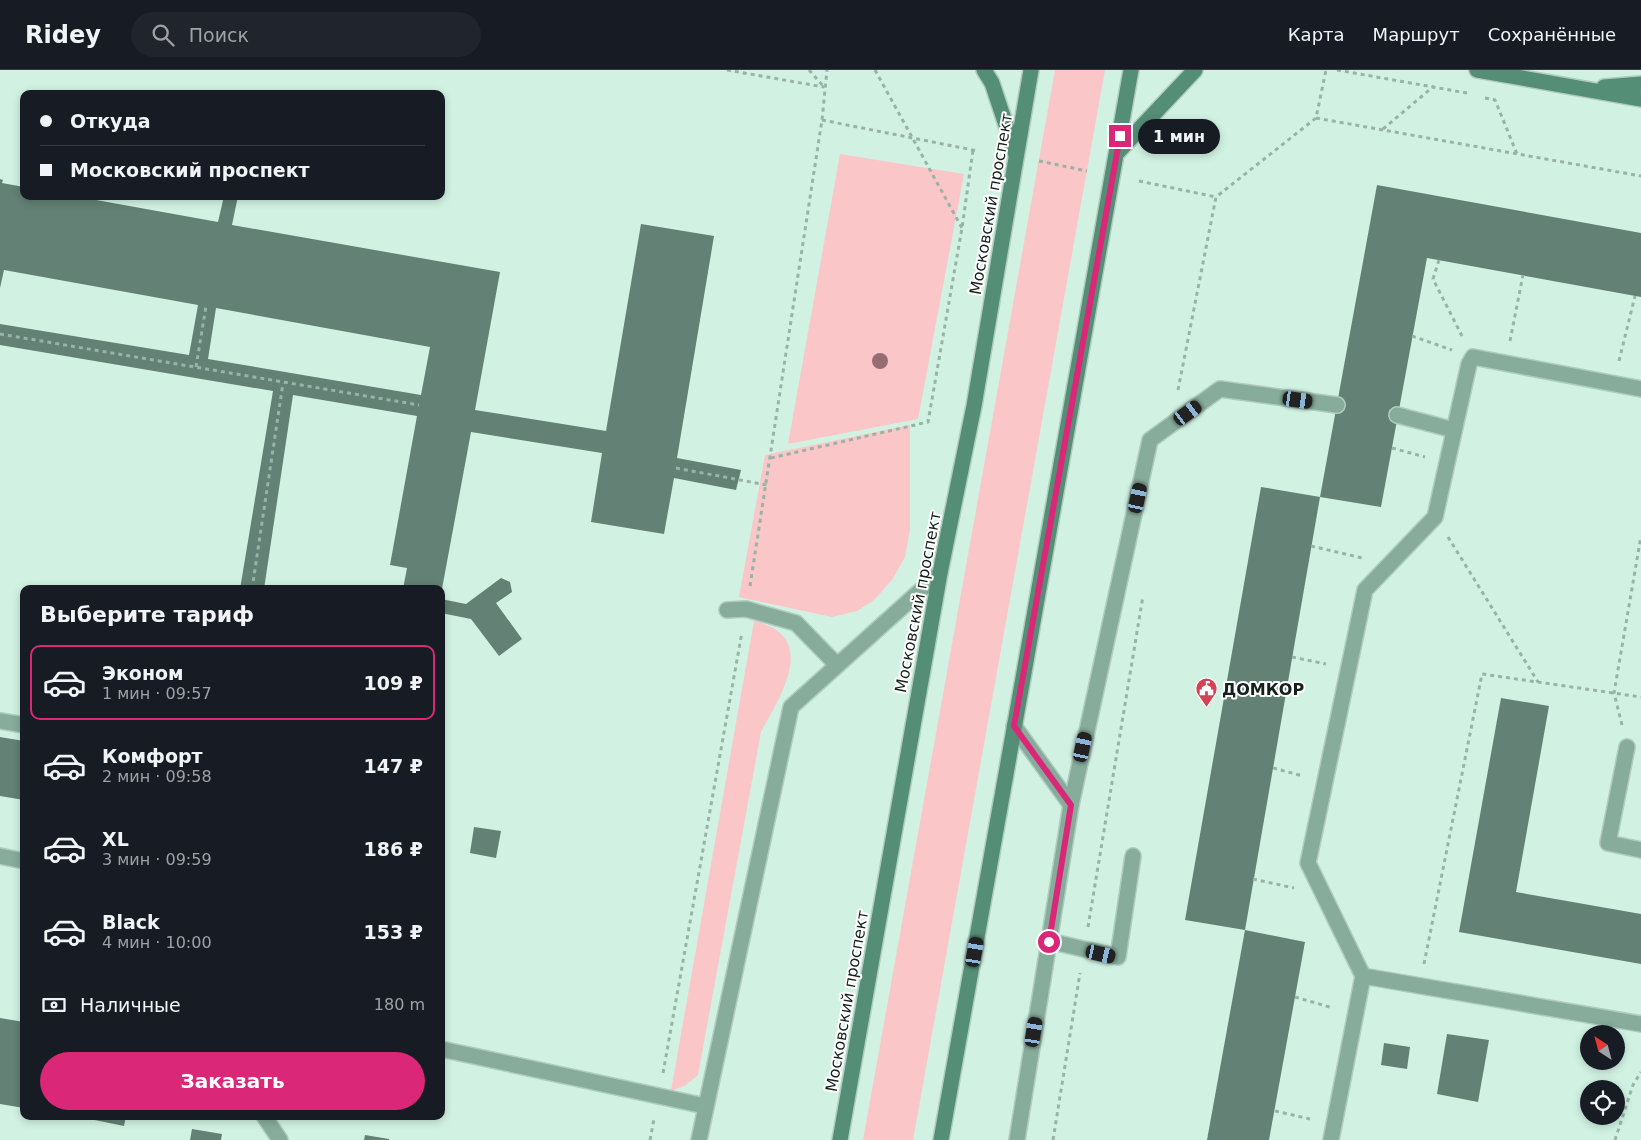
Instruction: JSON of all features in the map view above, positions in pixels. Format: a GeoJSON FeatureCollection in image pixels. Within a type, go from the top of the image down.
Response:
{"type":"FeatureCollection","features":[{"type":"Feature","properties":{"kind":"main road"},"geometry":{"type":"LineString","coordinates":[[984,70],[992,83],[1017,157]]}},
{"type":"Feature","properties":{"kind":"main road","name":"Московский проспект"},"geometry":{"type":"LineString","coordinates":[[840,1140],[940,573],[974,406],[1031,70]]}},
{"type":"Feature","properties":{"kind":"main road"},"geometry":{"type":"LineString","coordinates":[[942,1140],[1131,70]]}},
{"type":"Feature","properties":{"kind":"main road"},"geometry":{"type":"LineString","coordinates":[[1118,152],[1195,70]]}},
{"type":"Feature","properties":{"kind":"main road"},"geometry":{"type":"LineString","coordinates":[[1477,70],[1641,99]]}},
{"type":"Feature","properties":{"kind":"main road"},"geometry":{"type":"LineString","coordinates":[[1583,89],[1641,84]]}},
{"type":"Feature","properties":{"kind":"street"},"geometry":{"type":"LineString","coordinates":[[1332,1133],[1363,976],[1308,863],[1365,590],[1436,517],[1469,364],[1473,357],[1641,389]]}},
{"type":"Feature","properties":{"kind":"street"},"geometry":{"type":"LineString","coordinates":[[1017,1140],[1071,805],[1150,440],[1220,389],[1337,405]]}},
{"type":"Feature","properties":{"kind":"street"},"geometry":{"type":"LineString","coordinates":[[1398,416],[1454,430]]}},
{"type":"Feature","properties":{"kind":"street"},"geometry":{"type":"LineString","coordinates":[[699,1140],[791,707],[940,573]]}},
{"type":"Feature","properties":{"kind":"street"},"geometry":{"type":"LineString","coordinates":[[727,610],[746,609],[796,623],[837,665]]}},
{"type":"Feature","properties":{"kind":"street"},"geometry":{"type":"LineString","coordinates":[[0,721],[20,724]]}},
{"type":"Feature","properties":{"kind":"street"},"geometry":{"type":"LineString","coordinates":[[1014,726],[1071,805]]}},
{"type":"Feature","properties":{"kind":"street"},"geometry":{"type":"LineString","coordinates":[[1627,747],[1608,843],[1641,850]]}},
{"type":"Feature","properties":{"kind":"street"},"geometry":{"type":"LineString","coordinates":[[0,856],[20,860]]}},
{"type":"Feature","properties":{"kind":"street"},"geometry":{"type":"LineString","coordinates":[[1049,942],[1118,957],[1133,856]]}},
{"type":"Feature","properties":{"kind":"street"},"geometry":{"type":"LineString","coordinates":[[1363,976],[1641,1024]]}},
{"type":"Feature","properties":{"kind":"street"},"geometry":{"type":"LineString","coordinates":[[445,1050],[705,1106]]}},
{"type":"Feature","properties":{"kind":"street"},"geometry":{"type":"LineString","coordinates":[[267,1120],[280,1140]]}},
{"type":"Feature","properties":{"kind":"path"},"geometry":{"type":"LineString","coordinates":[[727,70],[824,87]]}},
{"type":"Feature","properties":{"kind":"path"},"geometry":{"type":"LineString","coordinates":[[809,70],[824,87]]}},
{"type":"Feature","properties":{"kind":"path"},"geometry":{"type":"LineString","coordinates":[[827,70],[822,120],[978,151]]}},
{"type":"Feature","properties":{"kind":"path"},"geometry":{"type":"LineString","coordinates":[[875,70],[962,228]]}},
{"type":"Feature","properties":{"kind":"path"},"geometry":{"type":"LineString","coordinates":[[1172,425],[1216,197],[1316,118],[1326,70]]}},
{"type":"Feature","properties":{"kind":"path"},"geometry":{"type":"LineString","coordinates":[[1337,70],[1434,86],[1495,100],[1517,154]]}},
{"type":"Feature","properties":{"kind":"path"},"geometry":{"type":"LineString","coordinates":[[1383,130],[1434,86]]}},
{"type":"Feature","properties":{"kind":"path"},"geometry":{"type":"LineString","coordinates":[[1316,118],[1641,176]]}},
{"type":"Feature","properties":{"kind":"path"},"geometry":{"type":"LineString","coordinates":[[771,458],[928,422],[962,228],[973,150]]}},
{"type":"Feature","properties":{"kind":"path"},"geometry":{"type":"LineString","coordinates":[[1038,161],[1087,171]]}},
{"type":"Feature","properties":{"kind":"path"},"geometry":{"type":"LineString","coordinates":[[1139,181],[1216,197]]}},
{"type":"Feature","properties":{"kind":"path"},"geometry":{"type":"LineString","coordinates":[[1439,260],[1433,279],[1473,357]]}},
{"type":"Feature","properties":{"kind":"path"},"geometry":{"type":"LineString","coordinates":[[1506,364],[1523,275]]}},
{"type":"Feature","properties":{"kind":"path"},"geometry":{"type":"LineString","coordinates":[[1613,384],[1635,296]]}},
{"type":"Feature","properties":{"kind":"path"},"geometry":{"type":"LineString","coordinates":[[196,368],[206,306]]}},
{"type":"Feature","properties":{"kind":"path"},"geometry":{"type":"LineString","coordinates":[[0,334],[419,406]]}},
{"type":"Feature","properties":{"kind":"path"},"geometry":{"type":"LineString","coordinates":[[1412,336],[1473,357]]}},
{"type":"Feature","properties":{"kind":"path"},"geometry":{"type":"LineString","coordinates":[[253,585],[284,382]]}},
{"type":"Feature","properties":{"kind":"path"},"geometry":{"type":"LineString","coordinates":[[1392,448],[1447,462]]}},
{"type":"Feature","properties":{"kind":"path"},"geometry":{"type":"LineString","coordinates":[[676,468],[767,485]]}},
{"type":"Feature","properties":{"kind":"path"},"geometry":{"type":"LineString","coordinates":[[1436,517],[1538,682]]}},
{"type":"Feature","properties":{"kind":"path"},"geometry":{"type":"LineString","coordinates":[[1627,747],[1614,693],[1641,536]]}},
{"type":"Feature","properties":{"kind":"path"},"geometry":{"type":"LineString","coordinates":[[1311,546],[1390,564]]}},
{"type":"Feature","properties":{"kind":"path"},"geometry":{"type":"LineString","coordinates":[[1053,1140],[1144,590]]}},
{"type":"Feature","properties":{"kind":"path"},"geometry":{"type":"LineString","coordinates":[[1292,657],[1348,669]]}},
{"type":"Feature","properties":{"kind":"path"},"geometry":{"type":"LineString","coordinates":[[1420,986],[1482,674],[1641,697]]}},
{"type":"Feature","properties":{"kind":"path"},"geometry":{"type":"LineString","coordinates":[[1273,768],[1325,782]]}},
{"type":"Feature","properties":{"kind":"path"},"geometry":{"type":"LineString","coordinates":[[1254,879],[1324,895]]}},
{"type":"Feature","properties":{"kind":"path"},"geometry":{"type":"LineString","coordinates":[[1295,997],[1356,1014]]}},
{"type":"Feature","properties":{"kind":"path"},"geometry":{"type":"LineString","coordinates":[[1615,1140],[1633,1085],[1641,1072]]}},
{"type":"Feature","properties":{"kind":"path"},"geometry":{"type":"LineString","coordinates":[[1275,1111],[1332,1133]]}},
{"type":"Feature","properties":{"kind":"shaded area"},"geometry":{"type":"Polygon","coordinates":[[[1055,70],[1105,70],[913,1140],[863,1140],[1055,70]]]}},
{"type":"Feature","properties":{"kind":"shaded area"},"geometry":{"type":"Polygon","coordinates":[[[840,154],[964,174],[918,419],[788,444],[840,154]]]}},
{"type":"Feature","properties":{"kind":"shaded area"},"geometry":{"type":"Polygon","coordinates":[[[910,425],[910,530],[905,557],[892,580],[874,600],[857,611],[832,617],[739,597],[765,455],[910,425]]]}},
{"type":"Feature","properties":{"kind":"shaded area"},"geometry":{"type":"Polygon","coordinates":[[[754,621],[774,629],[786,639],[790,653],[790,668],[778,701],[761,732],[698,1075],[686,1085],[671,1091],[754,621]]]}},
{"type":"Feature","properties":{"kind":"building"},"geometry":{"type":"Polygon","coordinates":[[[0,179],[3,180],[2,183],[20,186],[20,200],[96,200],[218,222],[223,200],[237,200],[232,225],[500,272],[475,410],[606,431],[641,224],[714,236],[677,458],[741,470],[736,490],[674,478],[664,534],[591,522],[602,453],[471,432],[443,585],[404,585],[407,568],[390,565],[417,416],[293,395],[265,585],[241,585],[273,391],[0,345],[0,324],[189,355],[198,305],[4,270],[0,288],[0,179]],[[216,308],[208,359],[421,395],[430,347],[216,308]]]}},
{"type":"Feature","properties":{"kind":"building"},"geometry":{"type":"Polygon","coordinates":[[[1377,185],[1641,233],[1641,297],[1427,258],[1381,507],[1320,497],[1377,185]]]}},
{"type":"Feature","properties":{"kind":"building"},"geometry":{"type":"Polygon","coordinates":[[[1261,487],[1320,497],[1245,930],[1185,920],[1261,487]]]}},
{"type":"Feature","properties":{"kind":"building"},"geometry":{"type":"Polygon","coordinates":[[[501,578],[510,582],[512,592],[496,603],[522,639],[499,656],[471,619],[445,614],[445,600],[466,604],[501,578]]]}},
{"type":"Feature","properties":{"kind":"building"},"geometry":{"type":"Polygon","coordinates":[[[1501,698],[1549,706],[1516,892],[1641,914],[1641,964],[1459,932],[1501,698]]]}},
{"type":"Feature","properties":{"kind":"building"},"geometry":{"type":"Polygon","coordinates":[[[0,737],[20,740],[20,799],[0,796],[0,737]]]}},
{"type":"Feature","properties":{"kind":"building"},"geometry":{"type":"Polygon","coordinates":[[[474,827],[501,831],[496,858],[470,853],[474,827]]]}},
{"type":"Feature","properties":{"kind":"building"},"geometry":{"type":"Polygon","coordinates":[[[1245,930],[1305,942],[1269,1140],[1207,1140],[1245,930]]]}},
{"type":"Feature","properties":{"kind":"building"},"geometry":{"type":"Polygon","coordinates":[[[0,1018],[20,1021],[20,1107],[0,1104],[0,1018]]]}},
{"type":"Feature","properties":{"kind":"building"},"geometry":{"type":"Polygon","coordinates":[[[1447,1034],[1489,1040],[1478,1102],[1437,1094],[1447,1034]]]}},
{"type":"Feature","properties":{"kind":"building"},"geometry":{"type":"Polygon","coordinates":[[[1384,1043],[1410,1047],[1407,1069],[1381,1065],[1384,1043]]]}},
{"type":"Feature","properties":{"kind":"building"},"geometry":{"type":"Polygon","coordinates":[[[95,1120],[125,1120],[124,1126],[95,1120]]]}},
{"type":"Feature","properties":{"kind":"building"},"geometry":{"type":"Polygon","coordinates":[[[192,1129],[222,1134],[221,1140],[190,1140],[192,1129]]]}},
{"type":"Feature","properties":{"kind":"building"},"geometry":{"type":"Polygon","coordinates":[[[365,1135],[389,1139],[389,1140],[364,1140],[365,1135]]]}},
{"type":"Feature","properties":{"kind":"place","name":"ДОМКОР"},"geometry":{"type":"Point","coordinates":[1206,708]}},
{"type":"Feature","properties":{"kind":"route"},"geometry":{"type":"LineString","coordinates":[[1049,942],[1071,805],[1014,726],[1120,136]]}}]}
